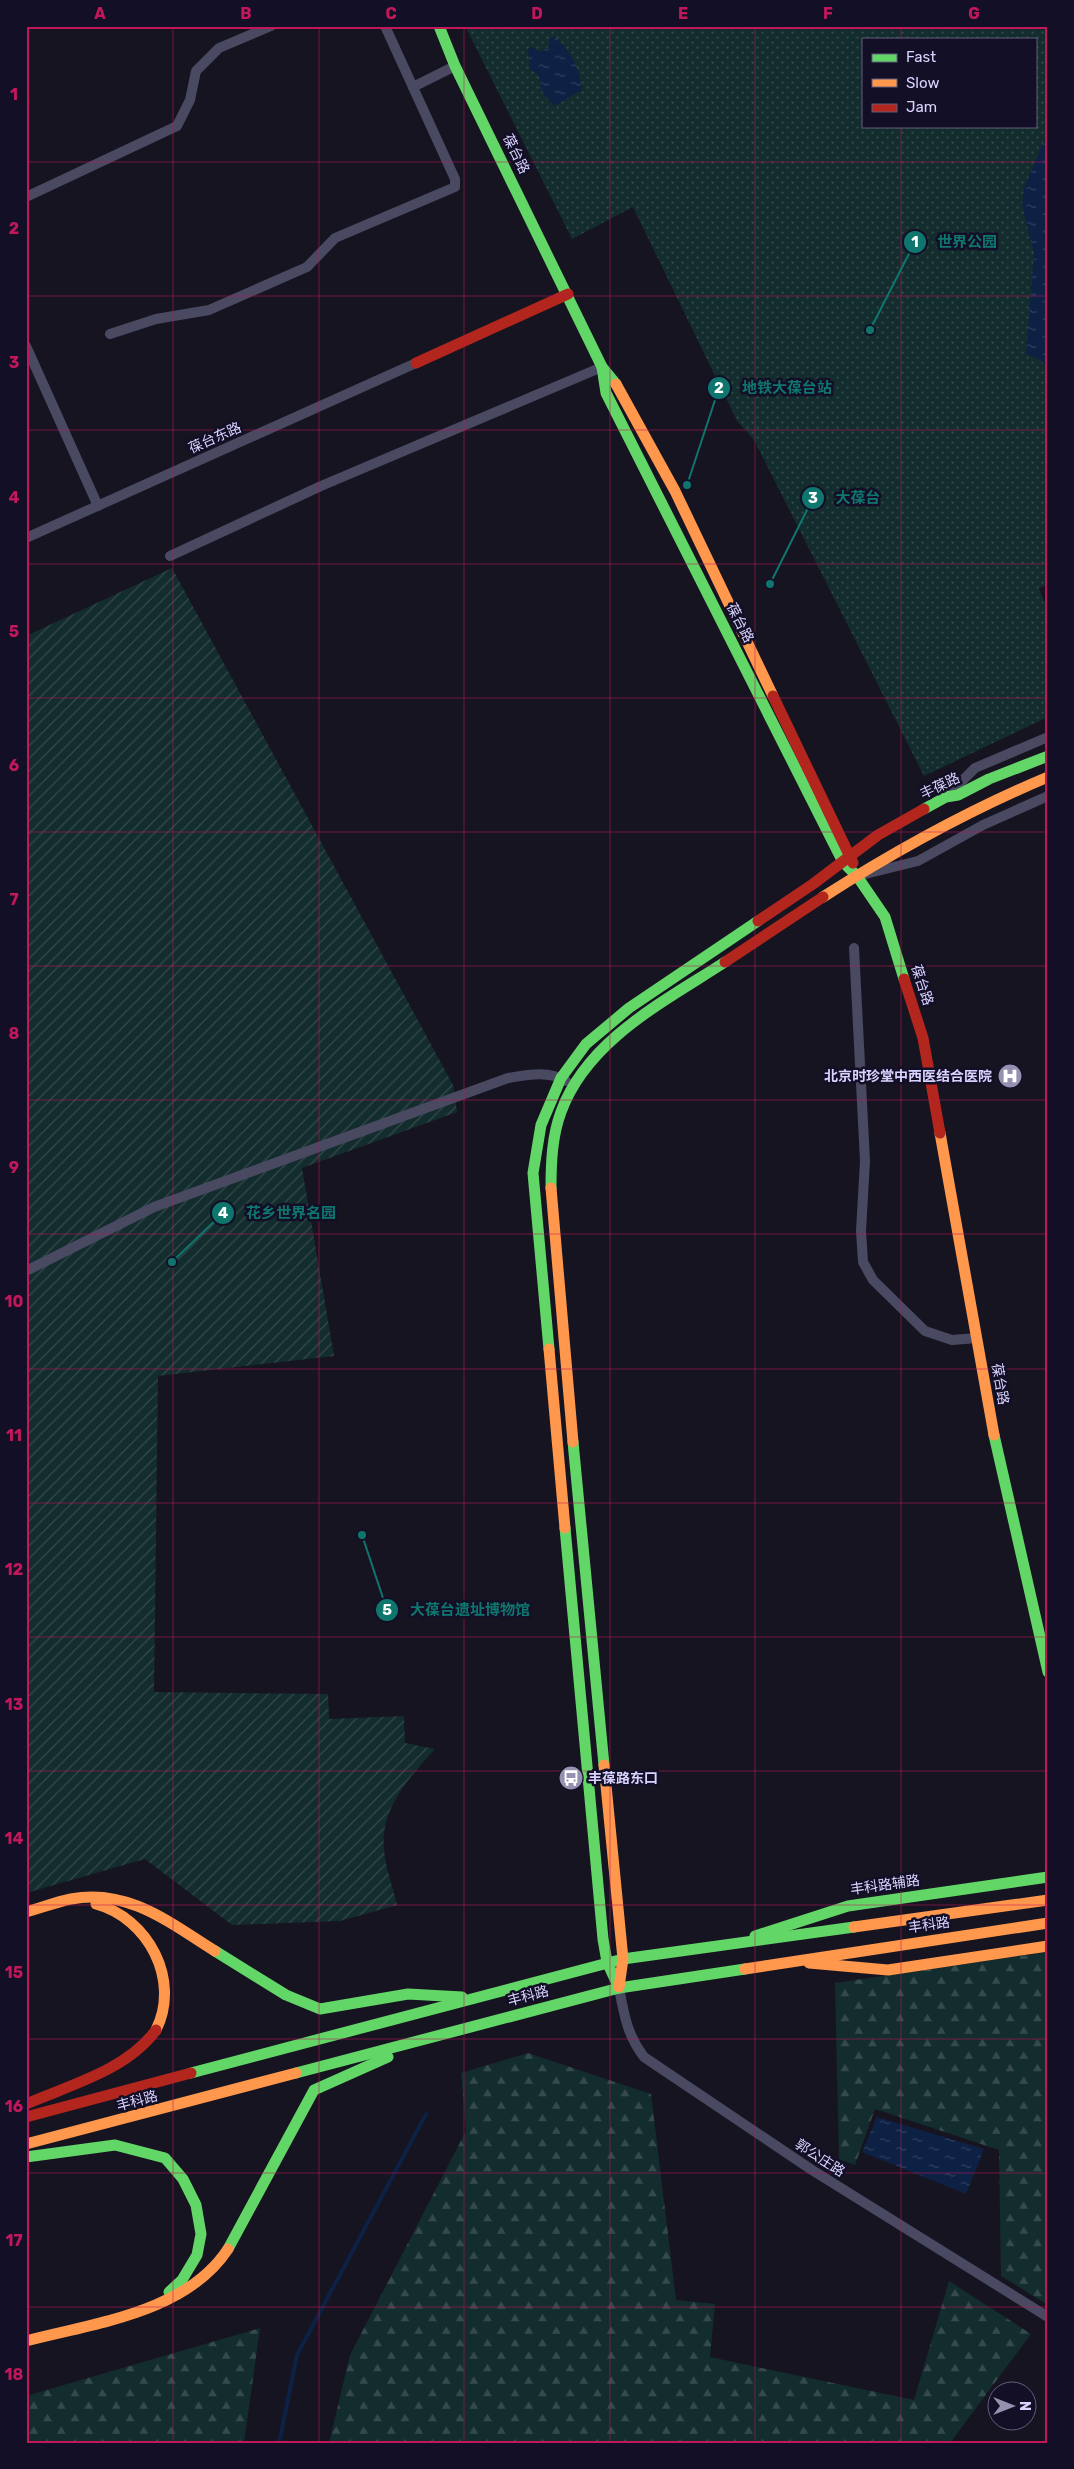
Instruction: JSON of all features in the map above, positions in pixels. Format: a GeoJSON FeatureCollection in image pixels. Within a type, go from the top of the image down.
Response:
{"type":"FeatureCollection","features":[{"type":"Feature","properties":{"kind":"main road","name":"葆台路"},"geometry":{"type":"LineString","coordinates":[[439,26],[456,66],[602,367],[620,389],[674,491],[846,859]]}},
{"type":"Feature","properties":{"kind":"main road"},"geometry":{"type":"LineString","coordinates":[[416,363],[568,294]]}},
{"type":"Feature","properties":{"kind":"main road","name":"葆台路"},"geometry":{"type":"LineString","coordinates":[[602,367],[606,393],[846,859],[885,917],[923,1038],[996,1444],[1048,1672]]}},
{"type":"Feature","properties":{"kind":"main road","name":"丰葆路"},"geometry":{"type":"LineString","coordinates":[[619,1988],[607,1962],[562,1511],[533,1173],[541,1125],[561,1078],[586,1044],[629,1008],[878,835],[946,797],[958,795],[989,779],[1048,756]]}},
{"type":"Feature","properties":{"kind":"main road"},"geometry":{"type":"LineString","coordinates":[[619,1988],[622,1959],[551,1208],[552,1145],[564,1105],[573,1085],[599,1054],[658,1005],[857,876],[979,806],[1048,777]]}},
{"type":"Feature","properties":{"kind":"main road","name":"丰科路辅路"},"geometry":{"type":"LineString","coordinates":[[731,1944],[848,1906],[1048,1877]]}},
{"type":"Feature","properties":{"kind":"main road"},"geometry":{"type":"LineString","coordinates":[[26,2104],[122,2061],[151,2039],[160,2020],[166,1993],[161,1967],[150,1942],[130,1920],[106,1906],[72,1899]]}},
{"type":"Feature","properties":{"kind":"main road"},"geometry":{"type":"LineString","coordinates":[[26,1912],[72,1899],[113,1899],[146,1908],[286,1995],[320,2009],[408,1994],[479,1997]]}},
{"type":"Feature","properties":{"kind":"main road","name":"丰科路"},"geometry":{"type":"LineString","coordinates":[[26,2117],[607,1962],[1048,1900]]}},
{"type":"Feature","properties":{"kind":"main road","name":"丰科路"},"geometry":{"type":"LineString","coordinates":[[26,2144],[619,1988],[1048,1923]]}},
{"type":"Feature","properties":{"kind":"main road"},"geometry":{"type":"LineString","coordinates":[[786,1962],[888,1970],[1048,1946]]}},
{"type":"Feature","properties":{"kind":"main road"},"geometry":{"type":"LineString","coordinates":[[26,2341],[157,2304],[198,2283],[221,2260],[314,2090],[428,2038]]}},
{"type":"Feature","properties":{"kind":"main road"},"geometry":{"type":"LineString","coordinates":[[26,2157],[115,2145],[164,2158],[183,2179],[196,2205],[201,2234],[196,2255],[182,2280],[157,2304]]}},
{"type":"Feature","properties":{"kind":"street"},"geometry":{"type":"LineString","coordinates":[[26,197],[177,126],[190,100],[196,71],[219,48],[271,26]]}},
{"type":"Feature","properties":{"kind":"street"},"geometry":{"type":"LineString","coordinates":[[110,334],[156,319],[209,310],[307,267],[336,238],[455,187],[455,178],[385,26]]}},
{"type":"Feature","properties":{"kind":"street"},"geometry":{"type":"LineString","coordinates":[[413,87],[456,66]]}},
{"type":"Feature","properties":{"kind":"street"},"geometry":{"type":"LineString","coordinates":[[26,346],[98,506]]}},
{"type":"Feature","properties":{"kind":"street","name":"葆台东路"},"geometry":{"type":"LineString","coordinates":[[26,538],[416,363]]}},
{"type":"Feature","properties":{"kind":"street"},"geometry":{"type":"LineString","coordinates":[[170,556],[321,486],[602,367]]}},
{"type":"Feature","properties":{"kind":"street"},"geometry":{"type":"LineString","coordinates":[[946,797],[976,768],[1048,737]]}},
{"type":"Feature","properties":{"kind":"street"},"geometry":{"type":"LineString","coordinates":[[857,876],[918,861],[983,825],[1048,796]]}},
{"type":"Feature","properties":{"kind":"street"},"geometry":{"type":"LineString","coordinates":[[854,948],[865,1161],[861,1231],[863,1262],[872,1280],[925,1331],[952,1340],[977,1338]]}},
{"type":"Feature","properties":{"kind":"street"},"geometry":{"type":"LineString","coordinates":[[26,1271],[154,1207],[499,1082],[535,1074],[561,1078],[573,1085]]}},
{"type":"Feature","properties":{"kind":"street","name":"郭公庄路"},"geometry":{"type":"LineString","coordinates":[[619,1988],[625,2023],[632,2042],[644,2057],[812,2170],[1048,2317]]}},
{"type":"Feature","properties":{"kind":"green space"},"geometry":{"type":"Polygon","coordinates":[[[465,26],[1048,26],[1048,585],[1039,588],[1048,611],[1048,717],[924,776],[754,440],[737,421],[633,207],[572,239],[465,26]]]}},
{"type":"Feature","properties":{"kind":"green space"},"geometry":{"type":"Polygon","coordinates":[[[172,568],[453,1085],[457,1112],[302,1168],[334,1356],[158,1376],[154,1692],[328,1694],[329,1719],[404,1716],[405,1743],[435,1749],[407,1782],[392,1807],[387,1820],[384,1834],[384,1849],[387,1870],[397,1905],[340,1921],[232,1925],[145,1859],[26,1893],[26,636],[172,568]]]}},
{"type":"Feature","properties":{"kind":"green space"},"geometry":{"type":"Polygon","coordinates":[[[1048,1952],[1048,2305],[1001,2276],[999,2150],[875,2109],[855,2165],[839,2159],[835,1983],[1048,1952]]]}},
{"type":"Feature","properties":{"kind":"green space"},"geometry":{"type":"Polygon","coordinates":[[[528,2053],[651,2094],[676,2300],[715,2304],[710,2357],[914,2400],[949,2281],[1031,2334],[995,2382],[986,2382],[986,2395],[950,2443],[329,2443],[350,2355],[466,2131],[461,2073],[528,2053]]]}},
{"type":"Feature","properties":{"kind":"green space"},"geometry":{"type":"Polygon","coordinates":[[[260,2328],[244,2443],[26,2443],[26,2396],[260,2328]]]}},
{"type":"Feature","properties":{"kind":"water"},"geometry":{"type":"Polygon","coordinates":[[[554,36],[573,60],[579,74],[582,90],[554,106],[543,93],[539,75],[530,69],[528,49],[532,47],[540,52],[549,47],[550,39],[554,36]]]}},
{"type":"Feature","properties":{"kind":"water"},"geometry":{"type":"Polygon","coordinates":[[[1048,137],[1048,371],[1041,360],[1026,354],[1034,253],[1022,205],[1024,188],[1044,141],[1048,137]]]}},
{"type":"Feature","properties":{"kind":"water"},"geometry":{"type":"Polygon","coordinates":[[[877,2117],[984,2149],[966,2194],[862,2152],[877,2117]]]}},
{"type":"Feature","properties":{"kind":"waterway"},"geometry":{"type":"LineString","coordinates":[[279,2443],[297,2355],[426,2114]]}},
{"type":"Feature","properties":{"kind":"traffic: fast"},"geometry":{"type":"LineString","coordinates":[[439,26],[455,66],[602,367],[616,384]]}},
{"type":"Feature","properties":{"kind":"traffic: fast"},"geometry":{"type":"LineString","coordinates":[[602,367],[606,393],[843,862],[857,876],[885,917],[904,979]]}},
{"type":"Feature","properties":{"kind":"traffic: fast"},"geometry":{"type":"LineString","coordinates":[[924,809],[946,797],[958,795],[989,779],[1048,756]]}},
{"type":"Feature","properties":{"kind":"traffic: fast"},"geometry":{"type":"LineString","coordinates":[[549,1349],[533,1173],[541,1125],[561,1078],[586,1044],[629,1008],[758,921]]}},
{"type":"Feature","properties":{"kind":"traffic: fast"},"geometry":{"type":"LineString","coordinates":[[551,1188],[551,1169],[558,1121],[573,1086],[589,1064],[608,1043],[630,1025],[725,962]]}},
{"type":"Feature","properties":{"kind":"traffic: fast"},"geometry":{"type":"LineString","coordinates":[[994,1435],[1048,1672]]}},
{"type":"Feature","properties":{"kind":"traffic: fast"},"geometry":{"type":"LineString","coordinates":[[573,1442],[604,1765]]}},
{"type":"Feature","properties":{"kind":"traffic: fast"},"geometry":{"type":"LineString","coordinates":[[565,1528],[603,1939],[607,1962],[619,1988]]}},
{"type":"Feature","properties":{"kind":"traffic: fast"},"geometry":{"type":"LineString","coordinates":[[755,1936],[848,1906],[1048,1877]]}},
{"type":"Feature","properties":{"kind":"traffic: fast"},"geometry":{"type":"LineString","coordinates":[[191,2073],[623,1959],[854,1927]]}},
{"type":"Feature","properties":{"kind":"traffic: fast"},"geometry":{"type":"LineString","coordinates":[[215,1951],[286,1995],[320,2009],[408,1994],[462,1997]]}},
{"type":"Feature","properties":{"kind":"traffic: fast"},"geometry":{"type":"LineString","coordinates":[[296,2073],[619,1988],[745,1969]]}},
{"type":"Feature","properties":{"kind":"traffic: fast"},"geometry":{"type":"LineString","coordinates":[[228,2249],[314,2090],[388,2057]]}},
{"type":"Feature","properties":{"kind":"traffic: fast"},"geometry":{"type":"LineString","coordinates":[[26,2157],[115,2145],[165,2158],[183,2179],[196,2205],[201,2234],[197,2255],[182,2280],[169,2292]]}},
{"type":"Feature","properties":{"kind":"traffic: slow"},"geometry":{"type":"LineString","coordinates":[[616,384],[675,491],[773,696]]}},
{"type":"Feature","properties":{"kind":"traffic: slow"},"geometry":{"type":"LineString","coordinates":[[823,897],[877,863],[933,832],[990,803],[1048,777]]}},
{"type":"Feature","properties":{"kind":"traffic: slow"},"geometry":{"type":"LineString","coordinates":[[940,1133],[994,1435]]}},
{"type":"Feature","properties":{"kind":"traffic: slow"},"geometry":{"type":"LineString","coordinates":[[551,1188],[573,1442]]}},
{"type":"Feature","properties":{"kind":"traffic: slow"},"geometry":{"type":"LineString","coordinates":[[549,1349],[565,1528]]}},
{"type":"Feature","properties":{"kind":"traffic: slow"},"geometry":{"type":"LineString","coordinates":[[604,1765],[623,1959],[619,1987]]}},
{"type":"Feature","properties":{"kind":"traffic: slow"},"geometry":{"type":"LineString","coordinates":[[26,1912],[71,1899],[92,1897],[111,1899],[130,1903],[148,1910],[215,1951]]}},
{"type":"Feature","properties":{"kind":"traffic: slow"},"geometry":{"type":"LineString","coordinates":[[854,1927],[1048,1900]]}},
{"type":"Feature","properties":{"kind":"traffic: slow"},"geometry":{"type":"LineString","coordinates":[[96,1904],[115,1911],[131,1923],[144,1937],[155,1954],[162,1972],[164,1991],[163,2011],[156,2030]]}},
{"type":"Feature","properties":{"kind":"traffic: slow"},"geometry":{"type":"LineString","coordinates":[[745,1969],[1048,1923]]}},
{"type":"Feature","properties":{"kind":"traffic: slow"},"geometry":{"type":"LineString","coordinates":[[809,1963],[888,1970],[1048,1946]]}},
{"type":"Feature","properties":{"kind":"traffic: slow"},"geometry":{"type":"LineString","coordinates":[[26,2144],[296,2073]]}},
{"type":"Feature","properties":{"kind":"traffic: slow"},"geometry":{"type":"LineString","coordinates":[[26,2341],[109,2321],[164,2301],[188,2288],[210,2271],[228,2249]]}},
{"type":"Feature","properties":{"kind":"traffic: jam"},"geometry":{"type":"LineString","coordinates":[[416,363],[568,294]]}},
{"type":"Feature","properties":{"kind":"traffic: jam"},"geometry":{"type":"LineString","coordinates":[[773,696],[853,863]]}},
{"type":"Feature","properties":{"kind":"traffic: jam"},"geometry":{"type":"LineString","coordinates":[[758,921],[813,884],[878,835],[924,809]]}},
{"type":"Feature","properties":{"kind":"traffic: jam"},"geometry":{"type":"LineString","coordinates":[[725,962],[823,897]]}},
{"type":"Feature","properties":{"kind":"traffic: jam"},"geometry":{"type":"LineString","coordinates":[[904,979],[923,1038],[940,1133]]}},
{"type":"Feature","properties":{"kind":"traffic: jam"},"geometry":{"type":"LineString","coordinates":[[26,2104],[79,2083],[114,2066],[130,2056],[156,2030]]}},
{"type":"Feature","properties":{"kind":"traffic: jam"},"geometry":{"type":"LineString","coordinates":[[26,2117],[191,2073]]}},
{"type":"Feature","properties":{"kind":"place","name":"世界公园"},"geometry":{"type":"Point","coordinates":[870,330]}},
{"type":"Feature","properties":{"kind":"place","name":"地铁大葆台站"},"geometry":{"type":"Point","coordinates":[687,485]}},
{"type":"Feature","properties":{"kind":"place","name":"大葆台"},"geometry":{"type":"Point","coordinates":[770,584]}},
{"type":"Feature","properties":{"kind":"place","name":"北京时珍堂中西医结合医院"},"geometry":{"type":"Point","coordinates":[1010,1076]}},
{"type":"Feature","properties":{"kind":"place","name":"花乡世界名园"},"geometry":{"type":"Point","coordinates":[172,1262]}},
{"type":"Feature","properties":{"kind":"place","name":"大葆台遗址博物馆"},"geometry":{"type":"Point","coordinates":[362,1535]}},
{"type":"Feature","properties":{"kind":"place","name":"丰葆路东口"},"geometry":{"type":"Point","coordinates":[571,1778]}}]}
